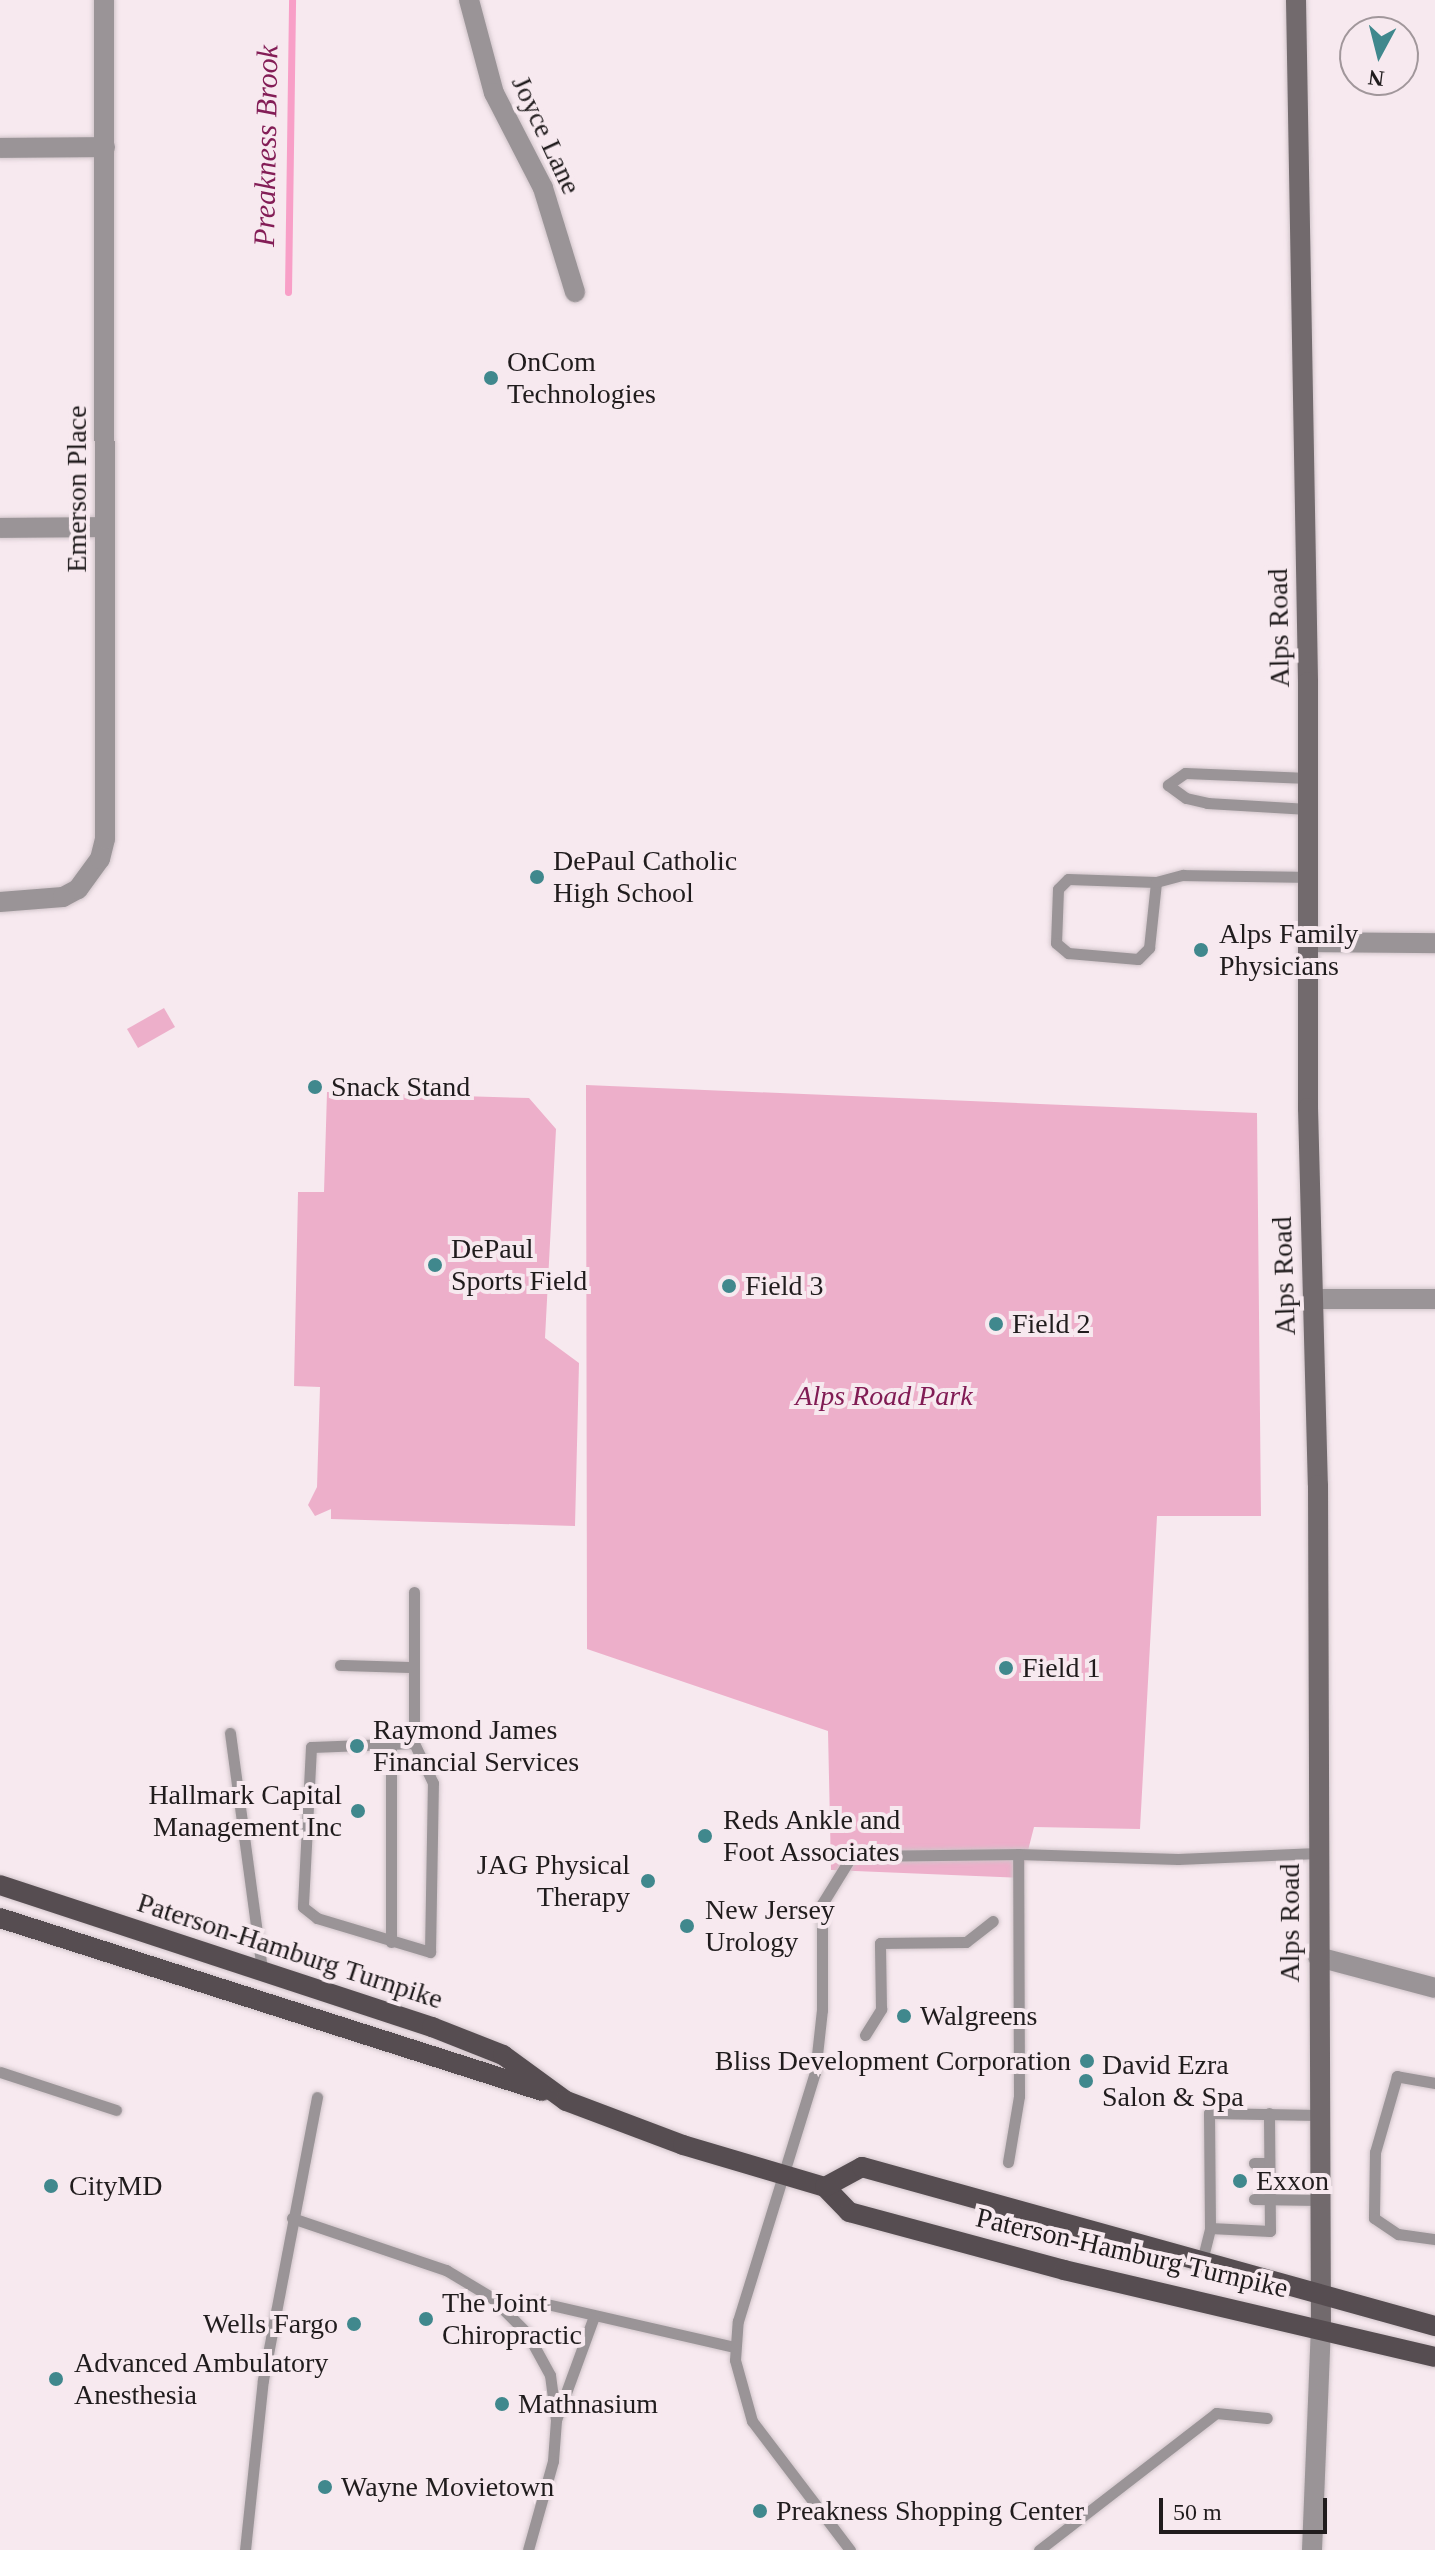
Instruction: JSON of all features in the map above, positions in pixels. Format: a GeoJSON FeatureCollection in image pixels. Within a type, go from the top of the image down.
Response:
{"type":"FeatureCollection","features":[{"type":"Feature","properties":{"kind":"main road","name":"Alps Road"},"geometry":{"type":"LineString","coordinates":[[1296,0],[1308,778],[1321,2327]]}},
{"type":"Feature","properties":{"kind":"main road","name":"Paterson-Hamburg Turnpike"},"geometry":{"type":"LineString","coordinates":[[0,1885],[262,1970],[503,2055],[550,2093]]}},
{"type":"Feature","properties":{"kind":"main road","name":"Paterson-Hamburg Turnpike"},"geometry":{"type":"LineString","coordinates":[[0,1918],[550,2093],[683,2145],[825,2187],[849,2212],[1064,2270],[1321,2327],[1435,2357]]}},
{"type":"Feature","properties":{"kind":"main road","name":"Paterson-Hamburg Turnpike"},"geometry":{"type":"LineString","coordinates":[[825,2187],[862,2167],[1435,2326]]}},
{"type":"Feature","properties":{"kind":"street","name":"Emerson Place"},"geometry":{"type":"LineString","coordinates":[[0,902],[63,897],[78,889],[100,859],[105,839],[104,0]]}},
{"type":"Feature","properties":{"kind":"street","name":"Joyce Lane"},"geometry":{"type":"LineString","coordinates":[[469,0],[494,93],[543,188],[575,292]]}},
{"type":"Feature","properties":{"kind":"street"},"geometry":{"type":"LineString","coordinates":[[0,148],[105,147]]}},
{"type":"Feature","properties":{"kind":"street"},"geometry":{"type":"LineString","coordinates":[[0,528],[105,527]]}},
{"type":"Feature","properties":{"kind":"street"},"geometry":{"type":"LineString","coordinates":[[1308,942],[1435,943]]}},
{"type":"Feature","properties":{"kind":"street"},"geometry":{"type":"LineString","coordinates":[[1313,1299],[1435,1299]]}},
{"type":"Feature","properties":{"kind":"street"},"geometry":{"type":"LineString","coordinates":[[1318,1957],[1435,1988]]}},
{"type":"Feature","properties":{"kind":"street","name":"Alps Road"},"geometry":{"type":"LineString","coordinates":[[1312,2550],[1321,2327]]}},
{"type":"Feature","properties":{"kind":"lane"},"geometry":{"type":"LineString","coordinates":[[1308,778],[1185,773],[1168,785],[1207,803],[1308,809]]}},
{"type":"Feature","properties":{"kind":"lane"},"geometry":{"type":"LineString","coordinates":[[1156,882],[1149,948],[1138,959],[1068,953],[1056,943],[1058,889],[1068,879],[1156,882],[1183,875],[1308,877]]}},
{"type":"Feature","properties":{"kind":"lane"},"geometry":{"type":"LineString","coordinates":[[414,1592],[414,1743],[433,1783],[430,1952],[317,1918],[303,1907],[311,1747],[414,1743]]}},
{"type":"Feature","properties":{"kind":"lane"},"geometry":{"type":"LineString","coordinates":[[340,1665],[412,1667]]}},
{"type":"Feature","properties":{"kind":"lane"},"geometry":{"type":"LineString","coordinates":[[230,1733],[262,1970]]}},
{"type":"Feature","properties":{"kind":"lane"},"geometry":{"type":"LineString","coordinates":[[391,1743],[391,1942]]}},
{"type":"Feature","properties":{"kind":"lane"},"geometry":{"type":"LineString","coordinates":[[850,2550],[752,2421],[739,2388],[735,2347],[782,2175],[815,2073],[822,2010],[822,1904],[854,1852],[1178,1859],[1317,1853]]}},
{"type":"Feature","properties":{"kind":"lane"},"geometry":{"type":"LineString","coordinates":[[1008,2162],[1019,2096],[1018,1854]]}},
{"type":"Feature","properties":{"kind":"lane"},"geometry":{"type":"LineString","coordinates":[[865,2035],[881,2009],[880,1943],[966,1942],[993,1921]]}},
{"type":"Feature","properties":{"kind":"lane"},"geometry":{"type":"LineString","coordinates":[[0,2072],[116,2110]]}},
{"type":"Feature","properties":{"kind":"lane"},"geometry":{"type":"LineString","coordinates":[[1435,2083],[1397,2076],[1375,2152],[1374,2218],[1398,2234],[1435,2239]]}},
{"type":"Feature","properties":{"kind":"lane"},"geometry":{"type":"LineString","coordinates":[[245,2550],[263,2380],[317,2097]]}},
{"type":"Feature","properties":{"kind":"lane"},"geometry":{"type":"LineString","coordinates":[[1202,2261],[1210,2228],[1209,2113],[1318,2115]]}},
{"type":"Feature","properties":{"kind":"lane"},"geometry":{"type":"LineString","coordinates":[[1210,2228],[1270,2231],[1269,2113]]}},
{"type":"Feature","properties":{"kind":"lane"},"geometry":{"type":"LineString","coordinates":[[1210,2162],[1225,2163]]}},
{"type":"Feature","properties":{"kind":"lane"},"geometry":{"type":"LineString","coordinates":[[1254,2163],[1269,2163]]}},
{"type":"Feature","properties":{"kind":"lane"},"geometry":{"type":"LineString","coordinates":[[1210,2198],[1225,2198]]}},
{"type":"Feature","properties":{"kind":"lane"},"geometry":{"type":"LineString","coordinates":[[1254,2199],[1319,2200]]}},
{"type":"Feature","properties":{"kind":"lane"},"geometry":{"type":"LineString","coordinates":[[292,2218],[446,2270],[507,2310],[527,2333],[550,2375],[556,2420],[553,2461],[528,2550]]}},
{"type":"Feature","properties":{"kind":"lane"},"geometry":{"type":"LineString","coordinates":[[507,2310],[538,2302],[735,2347]]}},
{"type":"Feature","properties":{"kind":"lane"},"geometry":{"type":"LineString","coordinates":[[556,2420],[594,2316]]}},
{"type":"Feature","properties":{"kind":"lane"},"geometry":{"type":"LineString","coordinates":[[1039,2550],[1216,2413],[1267,2418]]}},
{"type":"Feature","properties":{"kind":"green space"},"geometry":{"type":"Polygon","coordinates":[[[164,1008],[175,1027],[138,1048],[127,1029],[164,1008]]]}},
{"type":"Feature","properties":{"kind":"green space","name":"Alps Road Park"},"geometry":{"type":"Polygon","coordinates":[[[586,1085],[1257,1113],[1261,1516],[1157,1516],[1140,1829],[1034,1827],[1021,1878],[831,1870],[828,1731],[587,1649],[586,1085]]]}},
{"type":"Feature","properties":{"kind":"green space","name":"DePaul Sports Field"},"geometry":{"type":"Polygon","coordinates":[[[327,1092],[529,1098],[556,1129],[545,1338],[579,1363],[575,1526],[331,1519],[331,1509],[315,1516],[308,1505],[317,1487],[320,1387],[294,1386],[298,1192],[324,1192],[327,1092]]]}},
{"type":"Feature","properties":{"kind":"waterway","name":"Preakness Brook"},"geometry":{"type":"LineString","coordinates":[[288,292],[292,0]]}},
{"type":"Feature","properties":{"kind":"place","name":"OnCom Technologies"},"geometry":{"type":"Point","coordinates":[491,378]}},
{"type":"Feature","properties":{"kind":"place","name":"DePaul Catholic High School"},"geometry":{"type":"Point","coordinates":[537,877]}},
{"type":"Feature","properties":{"kind":"place","name":"Alps Family Physicians"},"geometry":{"type":"Point","coordinates":[1201,950]}},
{"type":"Feature","properties":{"kind":"place","name":"Snack Stand"},"geometry":{"type":"Point","coordinates":[315,1087]}},
{"type":"Feature","properties":{"kind":"place","name":"DePaul Sports Field"},"geometry":{"type":"Point","coordinates":[435,1265]}},
{"type":"Feature","properties":{"kind":"place","name":"Field 3"},"geometry":{"type":"Point","coordinates":[729,1286]}},
{"type":"Feature","properties":{"kind":"place","name":"Field 2"},"geometry":{"type":"Point","coordinates":[996,1324]}},
{"type":"Feature","properties":{"kind":"place","name":"Field 1"},"geometry":{"type":"Point","coordinates":[1006,1668]}},
{"type":"Feature","properties":{"kind":"place","name":"Raymond James Financial Services"},"geometry":{"type":"Point","coordinates":[357,1746]}},
{"type":"Feature","properties":{"kind":"place","name":"Hallmark Capital Management Inc"},"geometry":{"type":"Point","coordinates":[358,1811]}},
{"type":"Feature","properties":{"kind":"place","name":"Reds Ankle and Foot Associates"},"geometry":{"type":"Point","coordinates":[705,1836]}},
{"type":"Feature","properties":{"kind":"place","name":"JAG Physical Therapy"},"geometry":{"type":"Point","coordinates":[648,1881]}},
{"type":"Feature","properties":{"kind":"place","name":"New Jersey Urology"},"geometry":{"type":"Point","coordinates":[687,1926]}},
{"type":"Feature","properties":{"kind":"place","name":"Walgreens"},"geometry":{"type":"Point","coordinates":[904,2016]}},
{"type":"Feature","properties":{"kind":"place","name":"Bliss Development Corporation"},"geometry":{"type":"Point","coordinates":[1087,2061]}},
{"type":"Feature","properties":{"kind":"place","name":"David Ezra Salon & Spa"},"geometry":{"type":"Point","coordinates":[1086,2081]}},
{"type":"Feature","properties":{"kind":"place","name":"Exxon"},"geometry":{"type":"Point","coordinates":[1240,2181]}},
{"type":"Feature","properties":{"kind":"place","name":"CityMD"},"geometry":{"type":"Point","coordinates":[51,2186]}},
{"type":"Feature","properties":{"kind":"place","name":"The Joint Chiropractic"},"geometry":{"type":"Point","coordinates":[426,2319]}},
{"type":"Feature","properties":{"kind":"place","name":"Wells Fargo"},"geometry":{"type":"Point","coordinates":[354,2324]}},
{"type":"Feature","properties":{"kind":"place","name":"Advanced Ambulatory Anesthesia"},"geometry":{"type":"Point","coordinates":[56,2379]}},
{"type":"Feature","properties":{"kind":"place","name":"Mathnasium"},"geometry":{"type":"Point","coordinates":[502,2404]}},
{"type":"Feature","properties":{"kind":"place","name":"Wayne Movietown"},"geometry":{"type":"Point","coordinates":[325,2487]}},
{"type":"Feature","properties":{"kind":"place","name":"Preakness Shopping Center"},"geometry":{"type":"Point","coordinates":[760,2511]}}]}
